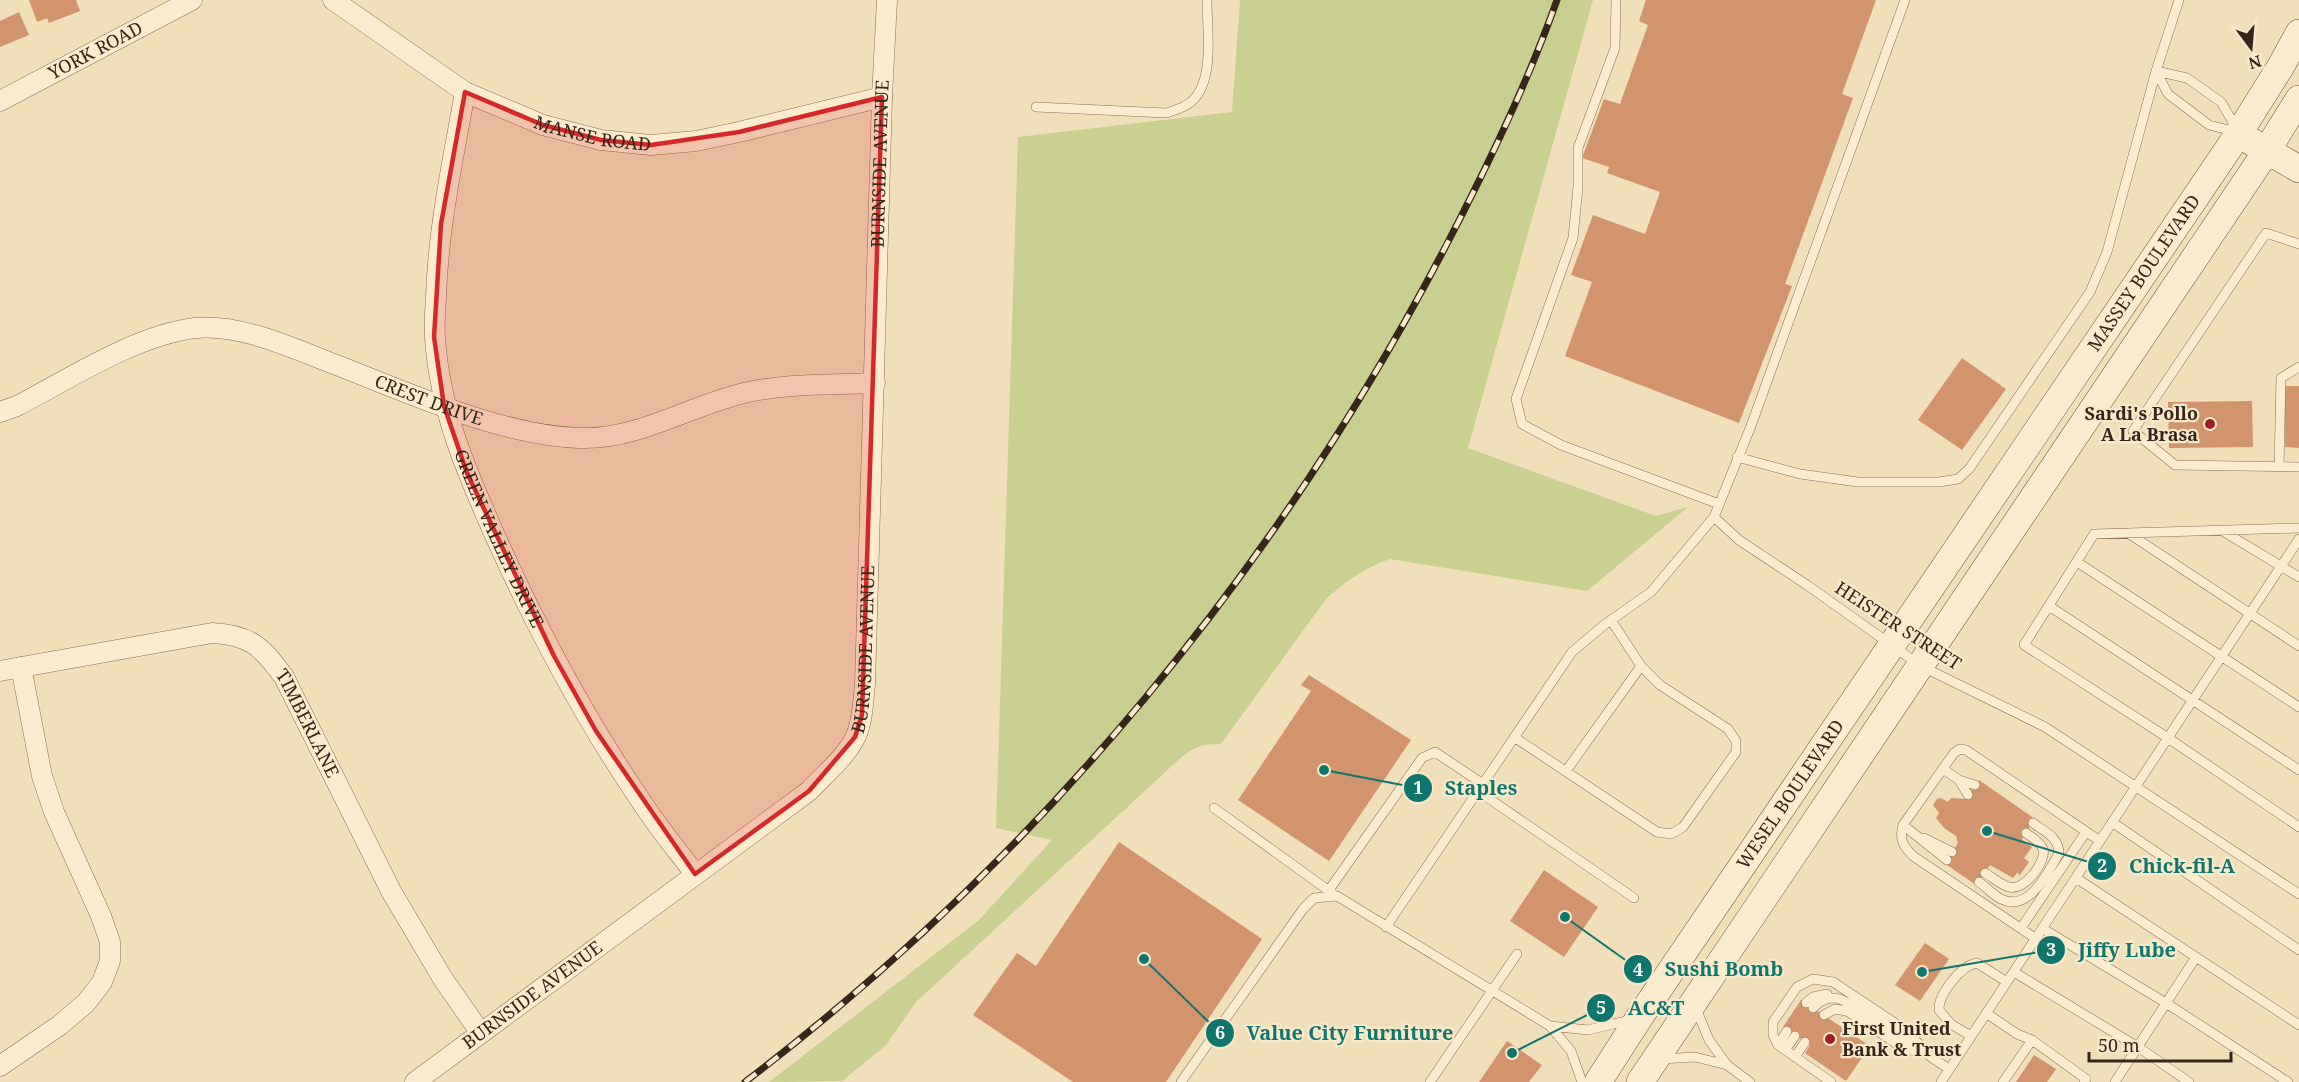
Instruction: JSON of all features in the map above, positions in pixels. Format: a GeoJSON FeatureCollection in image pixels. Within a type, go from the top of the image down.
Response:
{"type":"FeatureCollection","features":[{"type":"Feature","properties":{"kind":"main road","name":"MASSEY BOULEVARD"},"geometry":{"type":"LineString","coordinates":[[1985,508],[2239,133],[2299,33]]}},
{"type":"Feature","properties":{"kind":"main road","name":"MASSEY BOULEVARD"},"geometry":{"type":"LineString","coordinates":[[2025,508],[2266,152],[2299,99]]}},
{"type":"Feature","properties":{"kind":"main road"},"geometry":{"type":"LineString","coordinates":[[2239,133],[2266,152],[2299,169]]}},
{"type":"Feature","properties":{"kind":"main road","name":"WESEL BOULEVARD"},"geometry":{"type":"LineString","coordinates":[[1598,1082],[1985,508]]}},
{"type":"Feature","properties":{"kind":"main road","name":"WESEL BOULEVARD"},"geometry":{"type":"LineString","coordinates":[[1640,1082],[1922,666],[2025,508]]}},
{"type":"Feature","properties":{"kind":"street","name":"YORK ROAD"},"geometry":{"type":"LineString","coordinates":[[0,101],[192,0]]}},
{"type":"Feature","properties":{"kind":"street","name":"MANSE ROAD"},"geometry":{"type":"LineString","coordinates":[[333,0],[465,92],[543,125],[601,140],[651,145],[696,141],[882,97]]}},
{"type":"Feature","properties":{"kind":"street","name":"BURNSIDE AVENUE"},"geometry":{"type":"LineString","coordinates":[[415,1082],[808,791],[842,756],[855,737],[862,715],[865,684],[882,97],[887,0]]}},
{"type":"Feature","properties":{"kind":"street","name":"GREEN VALLEY DRIVE"},"geometry":{"type":"LineString","coordinates":[[465,92],[441,224],[436,283],[434,337],[444,406],[467,473],[511,570],[554,656],[596,731],[642,803],[694,874]]}},
{"type":"Feature","properties":{"kind":"street","name":"CREST DRIVE"},"geometry":{"type":"LineString","coordinates":[[0,412],[17,406],[117,354],[156,337],[195,328],[229,330],[274,341],[499,425],[540,434],[580,438],[613,436],[651,426],[744,393],[782,387],[875,383]]}},
{"type":"Feature","properties":{"kind":"street","name":"TIMBERLANE"},"geometry":{"type":"LineString","coordinates":[[0,671],[212,633],[230,634],[248,640],[266,653],[284,677],[397,901],[443,979],[480,1032]]}},
{"type":"Feature","properties":{"kind":"street"},"geometry":{"type":"LineString","coordinates":[[0,1066],[60,1025],[86,1003],[102,982],[110,961],[110,942],[101,916],[54,812],[42,776],[21,667]]}},
{"type":"Feature","properties":{"kind":"lane"},"geometry":{"type":"LineString","coordinates":[[1036,107],[1166,113],[1181,109],[1191,102],[1202,89],[1207,71],[1207,0]]}},
{"type":"Feature","properties":{"kind":"lane"},"geometry":{"type":"LineString","coordinates":[[1616,0],[1615,48],[1578,148],[1578,187],[1573,238],[1516,399],[1522,424],[1561,445],[1719,504]]}},
{"type":"Feature","properties":{"kind":"lane"},"geometry":{"type":"LineString","coordinates":[[1386,927],[1572,652],[1611,620],[1651,592],[1714,517],[1754,416],[1905,0]]}},
{"type":"Feature","properties":{"kind":"lane"},"geometry":{"type":"LineString","coordinates":[[1737,457],[1800,474],[1858,482],[1940,482],[1958,479],[1969,469],[2090,292],[2107,252],[2156,71],[2179,0]]}},
{"type":"Feature","properties":{"kind":"lane"},"geometry":{"type":"LineString","coordinates":[[2156,71],[2187,78],[2221,102],[2239,133]]}},
{"type":"Feature","properties":{"kind":"lane"},"geometry":{"type":"LineString","coordinates":[[2156,71],[2168,94],[2209,125],[2239,133]]}},
{"type":"Feature","properties":{"kind":"lane"},"geometry":{"type":"LineString","coordinates":[[2299,244],[2266,233],[2133,431],[2175,465],[2299,467]]}},
{"type":"Feature","properties":{"kind":"lane"},"geometry":{"type":"LineString","coordinates":[[2279,467],[2281,378],[2299,367]]}},
{"type":"Feature","properties":{"kind":"lane","name":"HEISTER STREET"},"geometry":{"type":"LineString","coordinates":[[1714,517],[1738,540],[1922,666],[2046,727],[2299,894]]}},
{"type":"Feature","properties":{"kind":"lane"},"geometry":{"type":"LineString","coordinates":[[2299,528],[2094,534],[2024,645],[2168,738],[2299,827]]}},
{"type":"Feature","properties":{"kind":"lane"},"geometry":{"type":"LineString","coordinates":[[2221,530],[2299,578]]}},
{"type":"Feature","properties":{"kind":"lane"},"geometry":{"type":"LineString","coordinates":[[2127,532],[2299,646]]}},
{"type":"Feature","properties":{"kind":"lane"},"geometry":{"type":"LineString","coordinates":[[1941,1082],[2299,539]]}},
{"type":"Feature","properties":{"kind":"lane"},"geometry":{"type":"LineString","coordinates":[[2077,562],[2299,707]]}},
{"type":"Feature","properties":{"kind":"lane"},"geometry":{"type":"LineString","coordinates":[[2049,606],[2299,770]]}},
{"type":"Feature","properties":{"kind":"lane"},"geometry":{"type":"LineString","coordinates":[[1515,737],[1657,832],[1671,834],[1683,827],[1736,752],[1736,741],[1728,729],[1660,685],[1641,666],[1611,620]]}},
{"type":"Feature","properties":{"kind":"lane"},"geometry":{"type":"LineString","coordinates":[[1566,771],[1641,666]]}},
{"type":"Feature","properties":{"kind":"lane"},"geometry":{"type":"LineString","coordinates":[[2035,938],[1913,856],[1904,847],[1900,836],[1903,825],[1954,753],[1960,749],[1966,750],[2100,841]]}},
{"type":"Feature","properties":{"kind":"lane"},"geometry":{"type":"LineString","coordinates":[[1181,1082],[1304,909],[1314,898],[1333,893],[1422,758],[1436,752],[1634,898]]}},
{"type":"Feature","properties":{"kind":"lane"},"geometry":{"type":"LineString","coordinates":[[1943,769],[1959,780],[1975,785]]}},
{"type":"Feature","properties":{"kind":"lane"},"geometry":{"type":"LineString","coordinates":[[1959,780],[1968,795]]}},
{"type":"Feature","properties":{"kind":"lane"},"geometry":{"type":"LineString","coordinates":[[1215,808],[1333,893],[1550,1026],[1572,1051],[1581,1082]]}},
{"type":"Feature","properties":{"kind":"lane"},"geometry":{"type":"LineString","coordinates":[[2112,822],[2299,950]]}},
{"type":"Feature","properties":{"kind":"lane"},"geometry":{"type":"LineString","coordinates":[[1979,882],[2002,900],[2024,899],[2032,894],[2059,854],[2059,846],[2054,837],[2033,823]]}},
{"type":"Feature","properties":{"kind":"lane"},"geometry":{"type":"LineString","coordinates":[[1903,825],[1949,856]]}},
{"type":"Feature","properties":{"kind":"lane"},"geometry":{"type":"LineString","coordinates":[[2021,928],[2086,832]]}},
{"type":"Feature","properties":{"kind":"lane"},"geometry":{"type":"LineString","coordinates":[[1985,873],[2010,888],[2017,888],[2025,884],[2042,859],[2044,851],[2041,844],[2026,833]]}},
{"type":"Feature","properties":{"kind":"lane"},"geometry":{"type":"LineString","coordinates":[[2076,878],[2299,1024]]}},
{"type":"Feature","properties":{"kind":"lane"},"geometry":{"type":"LineString","coordinates":[[2042,928],[2166,1003],[2288,1082]]}},
{"type":"Feature","properties":{"kind":"lane"},"geometry":{"type":"LineString","coordinates":[[1430,1082],[1517,954]]}},
{"type":"Feature","properties":{"kind":"lane"},"geometry":{"type":"LineString","coordinates":[[2115,1082],[2196,957]]}},
{"type":"Feature","properties":{"kind":"lane"},"geometry":{"type":"LineString","coordinates":[[1971,1036],[1940,1014],[1939,1004],[1954,979],[1966,966],[1977,963],[2007,982]]}},
{"type":"Feature","properties":{"kind":"lane"},"geometry":{"type":"LineString","coordinates":[[2014,972],[2138,1047],[2189,1082]]}},
{"type":"Feature","properties":{"kind":"lane"},"geometry":{"type":"LineString","coordinates":[[1831,1082],[1781,1047],[1773,1035],[1773,1022],[1797,987],[1813,979],[1833,982],[1907,1031],[1931,1057]]}},
{"type":"Feature","properties":{"kind":"lane"},"geometry":{"type":"LineString","coordinates":[[1810,1006],[1828,998],[1843,999],[1949,1069]]}},
{"type":"Feature","properties":{"kind":"lane"},"geometry":{"type":"LineString","coordinates":[[1694,1001],[1708,1040],[1727,1065],[1750,1082]]}},
{"type":"Feature","properties":{"kind":"lane"},"geometry":{"type":"LineString","coordinates":[[1824,1015],[1835,1009],[1847,1011],[1897,1044],[1931,1057]]}},
{"type":"Feature","properties":{"kind":"lane"},"geometry":{"type":"LineString","coordinates":[[1986,1012],[2017,1034],[2032,1040],[2087,1081]]}},
{"type":"Feature","properties":{"kind":"lane"},"geometry":{"type":"LineString","coordinates":[[1550,1026],[1588,1030],[1639,1018]]}},
{"type":"Feature","properties":{"kind":"lane"},"geometry":{"type":"LineString","coordinates":[[1781,1047],[1791,1033]]}},
{"type":"Feature","properties":{"kind":"lane"},"geometry":{"type":"LineString","coordinates":[[2003,1082],[2019,1068],[2032,1040]]}},
{"type":"Feature","properties":{"kind":"lane"},"geometry":{"type":"LineString","coordinates":[[1795,1057],[1805,1042]]}},
{"type":"Feature","properties":{"kind":"lane"},"geometry":{"type":"LineString","coordinates":[[1656,1059],[1695,1057],[1727,1065]]}},
{"type":"Feature","properties":{"kind":"highlighted area"},"geometry":{"type":"Polygon","coordinates":[[[465,92],[543,125],[601,140],[651,145],[739,132],[882,97],[862,715],[855,737],[809,791],[695,874],[596,731],[554,656],[467,473],[444,406],[434,337],[441,224],[465,92]]]}},
{"type":"Feature","properties":{"kind":"green space"},"geometry":{"type":"Polygon","coordinates":[[[1240,0],[1593,0],[1468,448],[1656,516],[1688,507],[1587,591],[1390,559],[1356,576],[1326,599],[1221,744],[1200,746],[1180,759],[916,1002],[886,1045],[842,1081],[769,1082],[979,920],[1052,840],[996,828],[1018,137],[1232,112],[1240,0]]]}},
{"type":"Feature","properties":{"kind":"building"},"geometry":{"type":"Polygon","coordinates":[[[29,0],[76,0],[80,11],[49,23],[47,18],[37,22],[29,0]]]}},
{"type":"Feature","properties":{"kind":"building"},"geometry":{"type":"Polygon","coordinates":[[[1646,0],[1876,0],[1842,94],[1853,98],[1785,284],[1792,286],[1739,423],[1565,356],[1592,282],[1571,275],[1593,215],[1645,234],[1660,192],[1607,173],[1609,167],[1582,158],[1604,99],[1620,104],[1648,25],[1639,21],[1646,0]]]}},
{"type":"Feature","properties":{"kind":"building"},"geometry":{"type":"Polygon","coordinates":[[[19,12],[29,35],[0,47],[0,21],[19,12]]]}},
{"type":"Feature","properties":{"kind":"building"},"geometry":{"type":"Polygon","coordinates":[[[1962,358],[2006,389],[1962,450],[1918,420],[1962,358]]]}},
{"type":"Feature","properties":{"kind":"building"},"geometry":{"type":"Polygon","coordinates":[[[2285,386],[2299,386],[2299,448],[2285,447],[2285,386]]]}},
{"type":"Feature","properties":{"kind":"building","name":"Sardi's Pollo A La Brasa"},"geometry":{"type":"Polygon","coordinates":[[[2252,401],[2253,447],[2169,448],[2168,402],[2252,401]]]}},
{"type":"Feature","properties":{"kind":"building"},"geometry":{"type":"Polygon","coordinates":[[[1309,675],[1411,740],[1329,861],[1238,800],[1311,691],[1301,685],[1309,675]]]}},
{"type":"Feature","properties":{"kind":"building"},"geometry":{"type":"Polygon","coordinates":[[[1979,780],[2035,819],[2022,840],[2032,847],[2024,858],[2029,862],[2020,875],[2017,873],[2013,878],[1990,865],[1976,885],[1944,863],[1958,843],[1956,836],[1944,828],[1936,818],[1939,813],[1933,805],[1937,799],[1941,798],[1948,802],[1951,798],[1965,799],[1979,780]]]}},
{"type":"Feature","properties":{"kind":"building"},"geometry":{"type":"Polygon","coordinates":[[[1119,842],[1262,939],[1166,1082],[1073,1082],[973,1015],[1017,953],[1036,966],[1119,842]]]}},
{"type":"Feature","properties":{"kind":"building"},"geometry":{"type":"Polygon","coordinates":[[[1544,870],[1598,907],[1564,957],[1510,921],[1544,870]]]}},
{"type":"Feature","properties":{"kind":"building"},"geometry":{"type":"Polygon","coordinates":[[[1925,943],[1949,959],[1920,1001],[1895,985],[1925,943]]]}},
{"type":"Feature","properties":{"kind":"building","name":"First United Bank & Trust"},"geometry":{"type":"Polygon","coordinates":[[[1801,1000],[1870,1046],[1846,1081],[1805,1053],[1810,1045],[1783,1027],[1801,1000]]]}},
{"type":"Feature","properties":{"kind":"building"},"geometry":{"type":"Polygon","coordinates":[[[1507,1041],[1542,1065],[1529,1082],[1479,1082],[1507,1041]]]}},
{"type":"Feature","properties":{"kind":"building"},"geometry":{"type":"Polygon","coordinates":[[[2034,1055],[2056,1069],[2047,1082],[2016,1082],[2034,1055]]]}},
{"type":"Feature","properties":{"kind":"railway"},"geometry":{"type":"LineString","coordinates":[[745,1082],[853,995],[955,902],[1052,803],[1144,699],[1230,591],[1309,477],[1383,360],[1450,238],[1494,150],[1534,61],[1557,0]]}},
{"type":"Feature","properties":{"kind":"place","name":"Sardi's Pollo A La Brasa"},"geometry":{"type":"Point","coordinates":[2210,424]}},
{"type":"Feature","properties":{"kind":"place","name":"Staples"},"geometry":{"type":"Point","coordinates":[1324,770]}},
{"type":"Feature","properties":{"kind":"place","name":"Chick-fil-A"},"geometry":{"type":"Point","coordinates":[1987,831]}},
{"type":"Feature","properties":{"kind":"place","name":"Sushi Bomb"},"geometry":{"type":"Point","coordinates":[1565,917]}},
{"type":"Feature","properties":{"kind":"place","name":"Value City Furniture"},"geometry":{"type":"Point","coordinates":[1144,959]}},
{"type":"Feature","properties":{"kind":"place","name":"Jiffy Lube"},"geometry":{"type":"Point","coordinates":[1922,972]}},
{"type":"Feature","properties":{"kind":"place","name":"First United Bank & Trust"},"geometry":{"type":"Point","coordinates":[1830,1039]}},
{"type":"Feature","properties":{"kind":"place","name":"AC&T"},"geometry":{"type":"Point","coordinates":[1512,1053]}}]}
